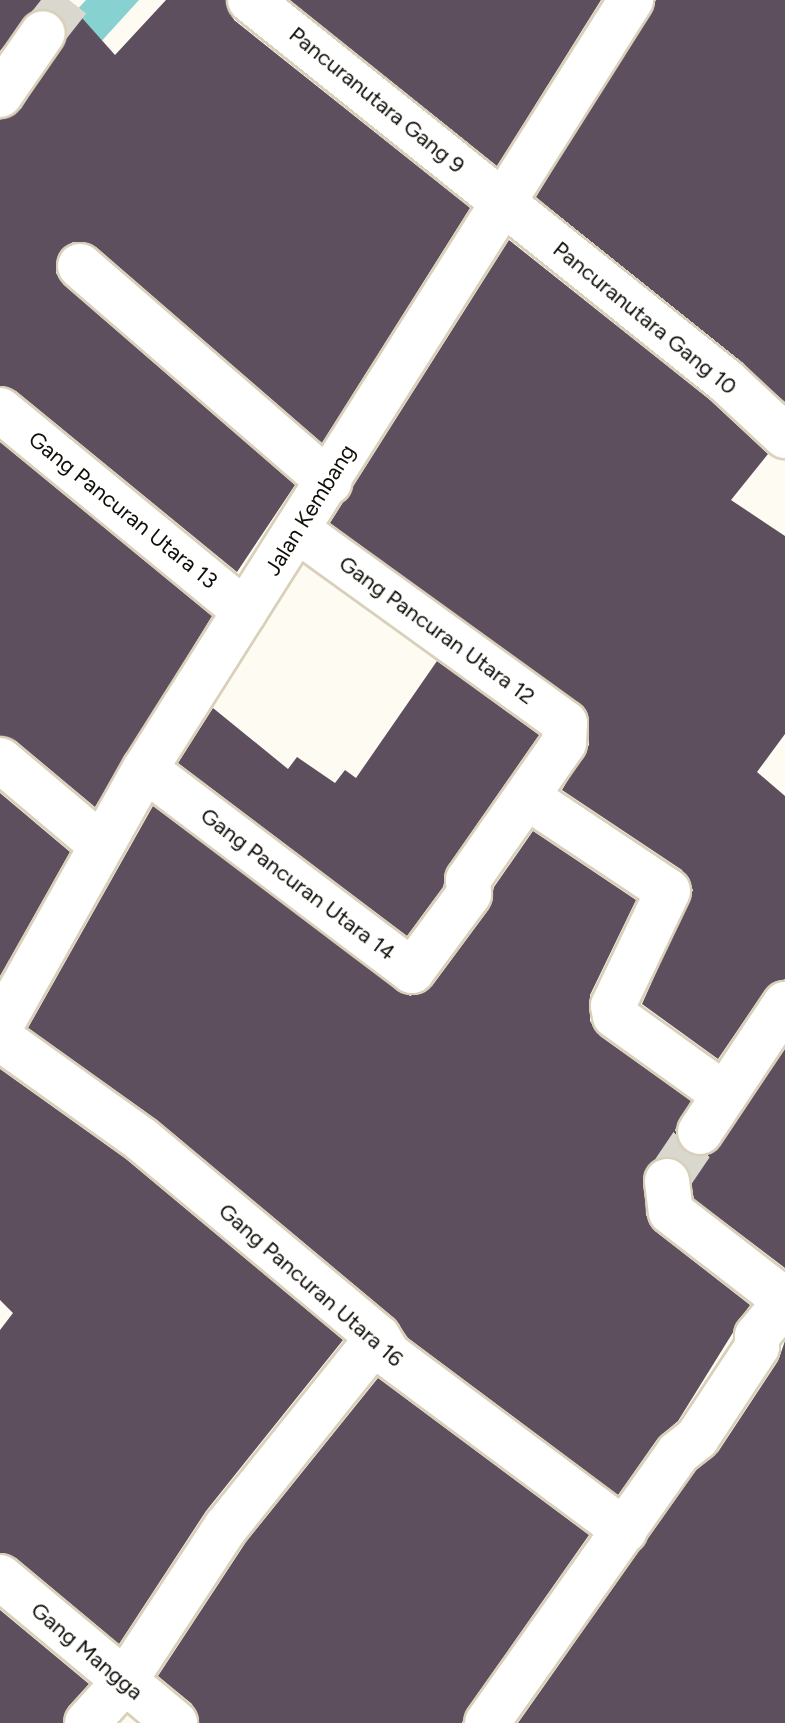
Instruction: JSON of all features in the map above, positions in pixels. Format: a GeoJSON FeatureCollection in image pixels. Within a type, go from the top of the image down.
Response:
{"type":"FeatureCollection","features":[{"type":"Feature","properties":{"kind":"street","name":"Pancuranutara Gang 9"},"geometry":{"type":"LineString","coordinates":[[250,0],[503,202]]}},
{"type":"Feature","properties":{"kind":"street","name":"Jalan Kembang"},"geometry":{"type":"LineString","coordinates":[[0,1027],[145,769],[299,531],[631,0]]}},
{"type":"Feature","properties":{"kind":"street"},"geometry":{"type":"LineString","coordinates":[[0,95],[43,33]]}},
{"type":"Feature","properties":{"kind":"street","name":"Pancuranutara Gang 10"},"geometry":{"type":"LineString","coordinates":[[503,202],[726,381],[785,436]]}},
{"type":"Feature","properties":{"kind":"street"},"geometry":{"type":"LineString","coordinates":[[80,266],[329,482]]}},
{"type":"Feature","properties":{"kind":"street","name":"Gang Pancuran Utara 13"},"geometry":{"type":"LineString","coordinates":[[0,410],[245,611]]}},
{"type":"Feature","properties":{"kind":"street","name":"Gang Pancuran Utara 12"},"geometry":{"type":"LineString","coordinates":[[299,531],[565,723],[564,733]]}},
{"type":"Feature","properties":{"kind":"street","name":"Gang Pancuran Utara 14"},"geometry":{"type":"LineString","coordinates":[[145,769],[412,971],[469,894],[468,880],[564,743],[564,733]]}},
{"type":"Feature","properties":{"kind":"street"},"geometry":{"type":"LineString","coordinates":[[0,760],[101,845]]}},
{"type":"Feature","properties":{"kind":"street"},"geometry":{"type":"LineString","coordinates":[[527,797],[668,891],[613,1006],[615,1016],[725,1095]]}},
{"type":"Feature","properties":{"kind":"street"},"geometry":{"type":"LineString","coordinates":[[700,1132],[785,1004]]}},
{"type":"Feature","properties":{"kind":"street","name":"Gang Pancuran Utara 16"},"geometry":{"type":"LineString","coordinates":[[0,1038],[141,1139],[378,1337],[389,1355],[625,1531]]}},
{"type":"Feature","properties":{"kind":"street"},"geometry":{"type":"LineString","coordinates":[[487,1723],[678,1453],[705,1427],[757,1347],[757,1336],[785,1301],[671,1212],[667,1181]]}},
{"type":"Feature","properties":{"kind":"street"},"geometry":{"type":"LineString","coordinates":[[87,1723],[124,1682],[226,1527],[378,1337]]}},
{"type":"Feature","properties":{"kind":"street","name":"Gang Mangga"},"geometry":{"type":"LineString","coordinates":[[0,1577],[175,1723]]}},
{"type":"Feature","properties":{"kind":"water"},"geometry":{"type":"Polygon","coordinates":[[[86,0],[139,0],[77,68],[0,174],[0,108],[49,40],[86,0]]]}},
{"type":"Feature","properties":{"kind":"building"},"geometry":{"type":"Polygon","coordinates":[[[0,0],[66,0],[115,55],[166,0],[226,0],[234,20],[470,208],[322,443],[96,247],[73,242],[61,250],[56,273],[64,285],[295,485],[237,572],[16,391],[0,386],[0,120],[21,109],[68,34],[57,12],[33,10],[0,51],[0,0]]]}},
{"type":"Feature","properties":{"kind":"building"},"geometry":{"type":"Polygon","coordinates":[[[290,0],[601,0],[497,166],[290,0]]]}},
{"type":"Feature","properties":{"kind":"building"},"geometry":{"type":"Polygon","coordinates":[[[656,0],[785,0],[785,402],[536,197],[656,0]]]}},
{"type":"Feature","properties":{"kind":"building"},"geometry":{"type":"Polygon","coordinates":[[[509,240],[710,400],[768,454],[731,500],[785,536],[785,734],[757,772],[785,796],[785,979],[765,990],[718,1059],[642,1004],[693,890],[682,870],[562,790],[589,745],[587,712],[330,523],[509,240]]]}},
{"type":"Feature","properties":{"kind":"building"},"geometry":{"type":"Polygon","coordinates":[[[0,442],[212,616],[95,807],[16,741],[0,736],[0,442]]]}},
{"type":"Feature","properties":{"kind":"building"},"geometry":{"type":"Polygon","coordinates":[[[437,661],[539,735],[448,866],[443,887],[407,936],[178,763],[213,708],[288,769],[297,757],[335,783],[345,770],[356,778],[437,661]]]}},
{"type":"Feature","properties":{"kind":"building"},"geometry":{"type":"Polygon","coordinates":[[[0,793],[70,852],[0,976],[0,793]]]}},
{"type":"Feature","properties":{"kind":"building"},"geometry":{"type":"Polygon","coordinates":[[[153,806],[410,996],[432,986],[489,909],[494,887],[533,831],[636,900],[590,995],[590,1021],[600,1036],[691,1101],[675,1130],[687,1153],[699,1157],[720,1146],[785,1049],[785,1268],[694,1199],[687,1167],[677,1158],[663,1156],[644,1172],[646,1215],[655,1231],[750,1305],[678,1421],[658,1438],[618,1495],[408,1338],[394,1318],[157,1120],[28,1028],[153,806]]]}},
{"type":"Feature","properties":{"kind":"building"},"geometry":{"type":"Polygon","coordinates":[[[0,1069],[126,1159],[343,1340],[206,1511],[119,1644],[16,1558],[0,1553],[0,1330],[13,1313],[0,1300],[0,1069]]]}},
{"type":"Feature","properties":{"kind":"building"},"geometry":{"type":"Polygon","coordinates":[[[785,1341],[785,1723],[518,1723],[696,1470],[718,1452],[778,1361],[785,1341]]]}},
{"type":"Feature","properties":{"kind":"building"},"geometry":{"type":"Polygon","coordinates":[[[378,1378],[589,1535],[467,1709],[462,1723],[199,1723],[192,1704],[158,1676],[246,1542],[378,1378]]]}},
{"type":"Feature","properties":{"kind":"building"},"geometry":{"type":"Polygon","coordinates":[[[0,1610],[89,1684],[68,1707],[63,1723],[0,1723],[0,1610]]]}},
{"type":"Feature","properties":{"kind":"tunnel"},"geometry":{"type":"LineString","coordinates":[[43,33],[69,0]]}},
{"type":"Feature","properties":{"kind":"tunnel"},"geometry":{"type":"LineString","coordinates":[[667,1181],[700,1132]]}}]}
